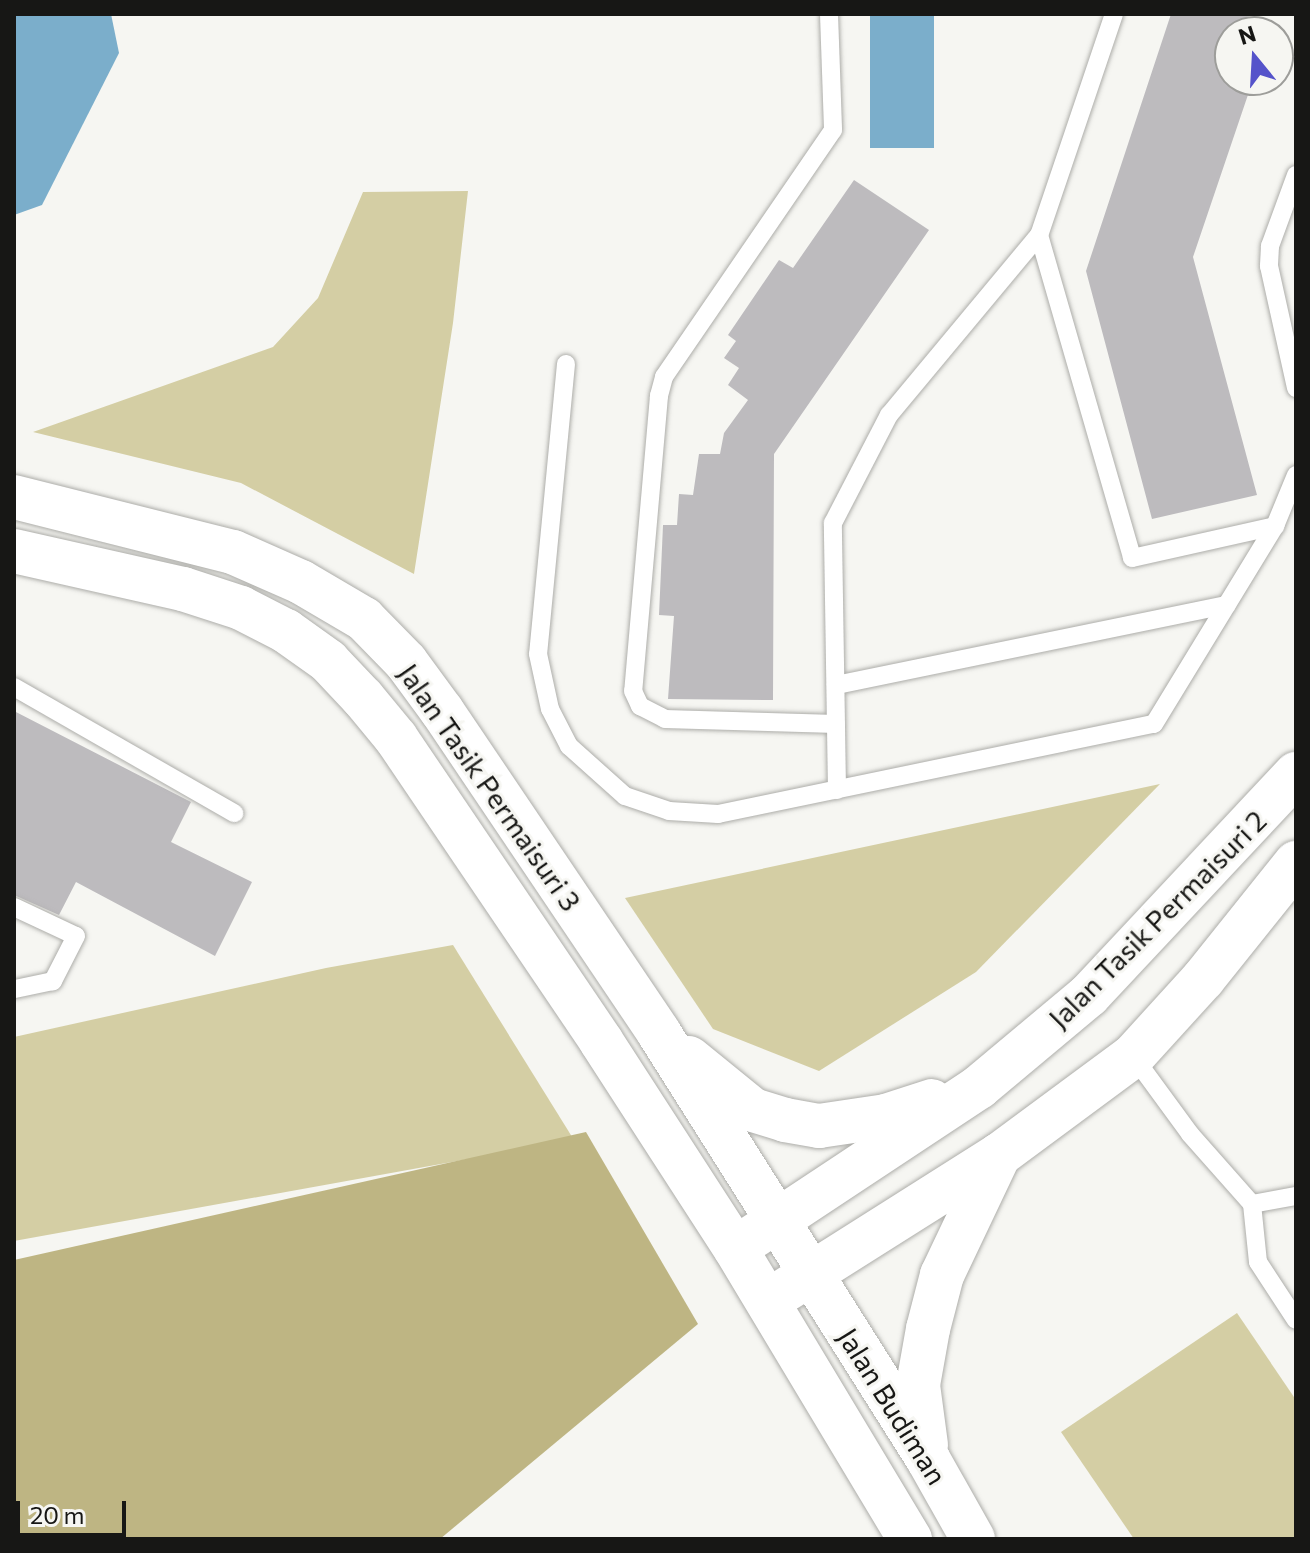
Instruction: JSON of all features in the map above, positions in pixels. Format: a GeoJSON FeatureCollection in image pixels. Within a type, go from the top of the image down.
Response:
{"type":"FeatureCollection","features":[{"type":"Feature","properties":{"kind":"street","name":"Jalan Tasik Permaisuri 3"},"geometry":{"type":"LineString","coordinates":[[14,497],[233,552],[301,582],[364,619],[406,662],[442,711],[659,1033],[811,1274]]}},
{"type":"Feature","properties":{"kind":"street","name":"Jalan Tasik Permaisuri 3"},"geometry":{"type":"LineString","coordinates":[[14,551],[183,589],[241,608],[286,631],[328,661],[396,738],[601,1041],[767,1302]]}},
{"type":"Feature","properties":{"kind":"street","name":"Jalan Tasik Permaisuri 2"},"geometry":{"type":"LineString","coordinates":[[735,1248],[979,1087],[1089,995],[1296,774]]}},
{"type":"Feature","properties":{"kind":"street"},"geometry":{"type":"LineString","coordinates":[[767,1302],[999,1155],[1133,1056],[1203,979],[1296,863]]}},
{"type":"Feature","properties":{"kind":"street"},"geometry":{"type":"LineString","coordinates":[[659,1033],[753,1110],[819,1126],[886,1116],[979,1087]]}},
{"type":"Feature","properties":{"kind":"street"},"geometry":{"type":"LineString","coordinates":[[928,1459],[918,1385],[928,1329],[942,1275],[999,1155]]}},
{"type":"Feature","properties":{"kind":"street","name":"Jalan Budiman"},"geometry":{"type":"LineString","coordinates":[[811,1274],[928,1459],[973,1539]]}},
{"type":"Feature","properties":{"kind":"street","name":"Jalan Budiman"},"geometry":{"type":"LineString","coordinates":[[767,1302],[910,1539]]}},
{"type":"Feature","properties":{"kind":"lane"},"geometry":{"type":"LineString","coordinates":[[829,14],[833,130],[664,377],[659,396],[633,691],[640,706],[665,719],[836,724]]}},
{"type":"Feature","properties":{"kind":"lane"},"geometry":{"type":"LineString","coordinates":[[837,790],[833,523],[889,415],[1039,235],[1114,14]]}},
{"type":"Feature","properties":{"kind":"lane"},"geometry":{"type":"LineString","coordinates":[[1296,175],[1270,246],[1269,266],[1296,388]]}},
{"type":"Feature","properties":{"kind":"lane"},"geometry":{"type":"LineString","coordinates":[[1039,235],[1132,558],[1275,526]]}},
{"type":"Feature","properties":{"kind":"lane"},"geometry":{"type":"LineString","coordinates":[[566,364],[538,654],[550,709],[569,746],[625,796],[669,811],[718,814],[1154,724],[1275,526],[1296,475]]}},
{"type":"Feature","properties":{"kind":"lane"},"geometry":{"type":"LineString","coordinates":[[836,685],[1227,605]]}},
{"type":"Feature","properties":{"kind":"lane"},"geometry":{"type":"LineString","coordinates":[[14,687],[234,813]]}},
{"type":"Feature","properties":{"kind":"lane"},"geometry":{"type":"LineString","coordinates":[[14,907],[76,936],[53,981],[14,989]]}},
{"type":"Feature","properties":{"kind":"lane"},"geometry":{"type":"LineString","coordinates":[[1133,1056],[1190,1134],[1252,1204],[1258,1262],[1296,1320]]}},
{"type":"Feature","properties":{"kind":"lane"},"geometry":{"type":"LineString","coordinates":[[1252,1204],[1296,1196]]}},
{"type":"Feature","properties":{"kind":"shaded area"},"geometry":{"type":"Polygon","coordinates":[[[468,191],[453,323],[414,574],[241,483],[33,432],[273,347],[318,298],[363,192],[468,191]]]}},
{"type":"Feature","properties":{"kind":"shaded area"},"geometry":{"type":"Polygon","coordinates":[[[1160,784],[976,972],[819,1071],[713,1029],[625,898],[1160,784]]]}},
{"type":"Feature","properties":{"kind":"shaded area"},"geometry":{"type":"Polygon","coordinates":[[[453,945],[574,1140],[14,1241],[14,1037],[326,968],[453,945]]]}},
{"type":"Feature","properties":{"kind":"shaded area"},"geometry":{"type":"Polygon","coordinates":[[[586,1132],[698,1324],[440,1539],[14,1539],[14,1260],[586,1132]]]}},
{"type":"Feature","properties":{"kind":"shaded area"},"geometry":{"type":"Polygon","coordinates":[[[1237,1313],[1296,1400],[1296,1539],[1134,1539],[1061,1432],[1237,1313]]]}},
{"type":"Feature","properties":{"kind":"water"},"geometry":{"type":"Polygon","coordinates":[[[14,14],[111,14],[119,53],[42,205],[14,215],[14,14]]]}},
{"type":"Feature","properties":{"kind":"water"},"geometry":{"type":"Polygon","coordinates":[[[870,14],[934,14],[934,148],[870,148],[870,14]]]}},
{"type":"Feature","properties":{"kind":"building"},"geometry":{"type":"Polygon","coordinates":[[[1171,14],[1246,16],[1214,16],[1214,96],[1248,96],[1193,257],[1257,495],[1152,519],[1086,271],[1171,14]]]}},
{"type":"Feature","properties":{"kind":"building"},"geometry":{"type":"Polygon","coordinates":[[[854,180],[929,230],[774,454],[773,700],[668,699],[674,616],[659,615],[663,525],[677,525],[679,494],[693,495],[699,454],[720,454],[724,433],[748,400],[728,385],[739,368],[724,358],[736,341],[728,335],[779,260],[793,268],[854,180]]]}},
{"type":"Feature","properties":{"kind":"building"},"geometry":{"type":"Polygon","coordinates":[[[14,711],[191,802],[171,842],[252,882],[215,956],[76,882],[59,915],[14,895],[14,711]]]}}]}
